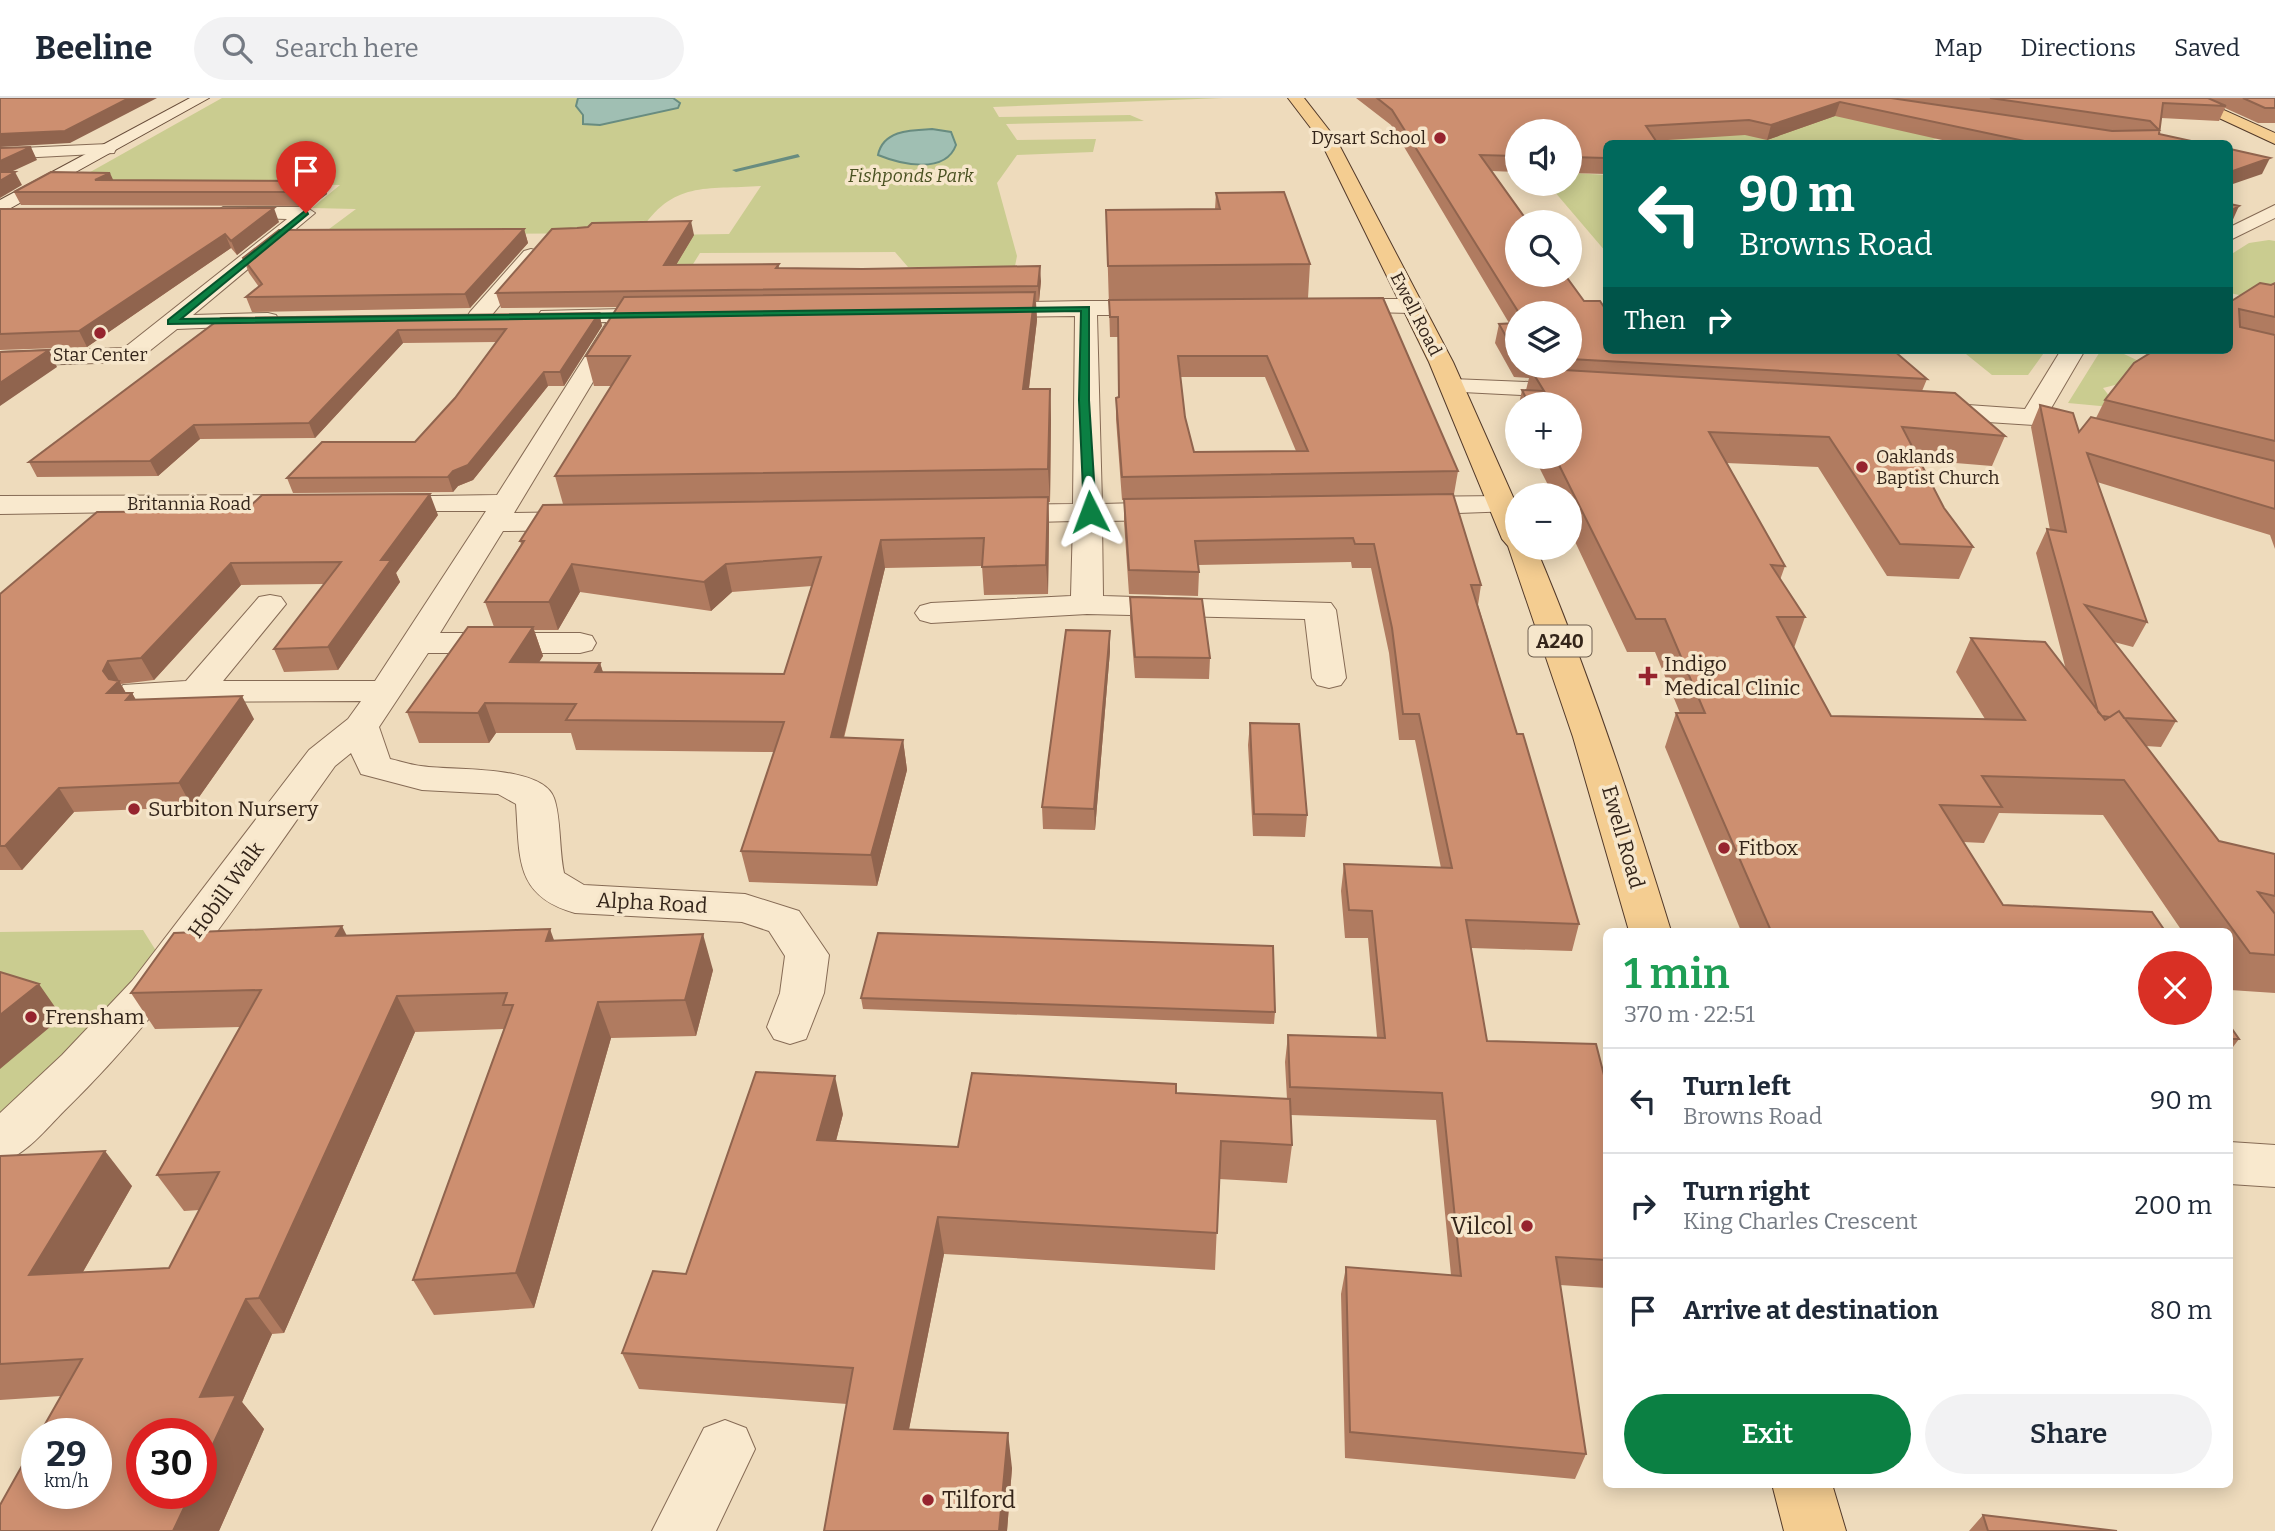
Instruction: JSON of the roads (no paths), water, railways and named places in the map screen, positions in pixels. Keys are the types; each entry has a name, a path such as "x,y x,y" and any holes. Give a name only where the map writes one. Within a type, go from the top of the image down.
{"main road":[{"name":"Ewell Road","path":"1296,98 1328,139 1452,386 1505,510"},
{"path":"2185,98 2275,139"},
{"name":"Ewell Road","path":"1526,560 1560,641 1593,736 1649,928"},
{"path":"1803,1488 1815,1531"}],"street":[{"path":"0,208 201,98"},
{"path":"0,154 108,149"},
{"path":"2237,230 2275,211"},
{"path":"0,359 130,355 306,213 208,213"},
{"path":"0,214 28,214"},
{"path":"2237,230 2275,231"},
{"path":"478,317 549,235"},
{"path":"1307,307 1411,306"},
{"path":"966,310 1181,308"},
{"path":"1086,309 1084,400 1090,512 1087,606"},
{"path":"531,316 691,314"},
{"path":"362,727 418,643 497,512 623,315"},
{"path":"450,317 504,317"},
{"path":"172,322 283,320"},
{"path":"1906,409 2046,419 2040,402 2070,354"},
{"path":"1452,386 1605,392"},
{"name":"Britannia Road","path":"0,505 346,503 611,520"},
{"path":"1377,507 1503,505"},
{"path":"967,514 1199,510"},
{"path":"195,693 270,604"},
{"path":"931,613 1087,606 1320,610 1329,678"},
{"path":"418,643 580,643"},
{"path":"135,692 386,691"},
{"name":"Alpha Road","path":"362,727 374,766 422,778 505,783 535,798 539,851 546,880 575,899 745,908 784,921 807,955 802,993 790,1027"},
{"name":"Hobill Walk","path":"0,1143 79,1068 148,993 322,758 362,727"},
{"path":"2233,1163 2275,1166"},
{"path":"683,1531 725,1449"}],"waterway":[{"path":"736,170 798,156"}],"place":[{"name":"Dysart School","path":"1440,138"},
{"name":"Star Center","path":"100,333"},
{"name":"Oaklands Baptist Church","path":"1862,467"},
{"name":"Indigo Medical Clinic","path":"1648,676"},
{"name":"Surbiton Nursery","path":"134,809"},
{"name":"Fitbox","path":"1724,848"},
{"name":"Frensham","path":"31,1017"},
{"name":"Vilcol","path":"1527,1226"},
{"name":"Tilford","path":"928,1500"}],"park label":[{"name":"Fishponds Park","path":"911,176"}]}
